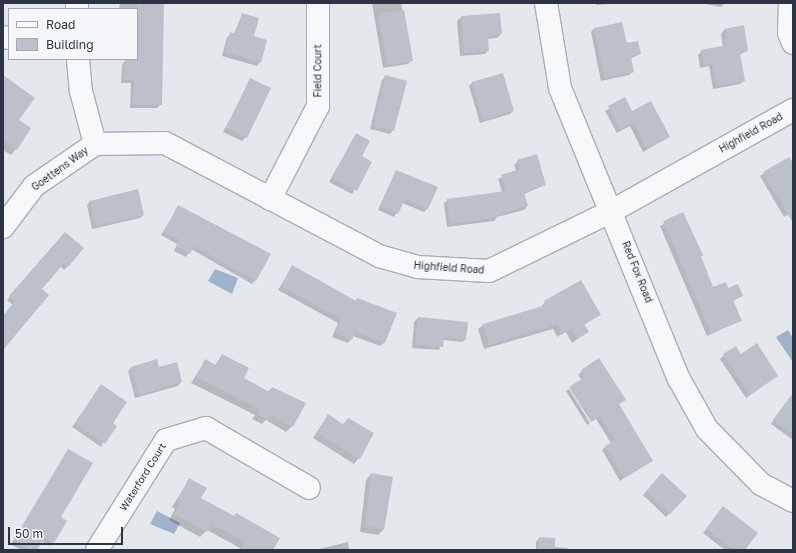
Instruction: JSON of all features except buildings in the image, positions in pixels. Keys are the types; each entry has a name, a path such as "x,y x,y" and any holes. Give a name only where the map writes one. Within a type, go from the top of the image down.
{"street":[{"name":"Field Court","path":"270,199 318,106 318,3"},
{"name":"Red Fox Road","path":"546,3 560,88 612,211 679,379 707,429 761,484 793,502"},
{"path":"790,3 789,34 793,44"},
{"name":"Goettens Way","path":"3,227 34,186 95,144 81,90 78,60"},
{"name":"Highfield Road","path":"95,144 165,143 379,256 418,267 488,271 612,211 793,110"},
{"name":"Waterford Court","path":"97,550 166,440 206,428 309,488"}],"water":[{"path":"215,269 238,278 232,294 208,281"},
{"path":"788,330 793,338 792,361 776,337"},
{"path":"157,511 180,523 174,534 150,524"}]}
